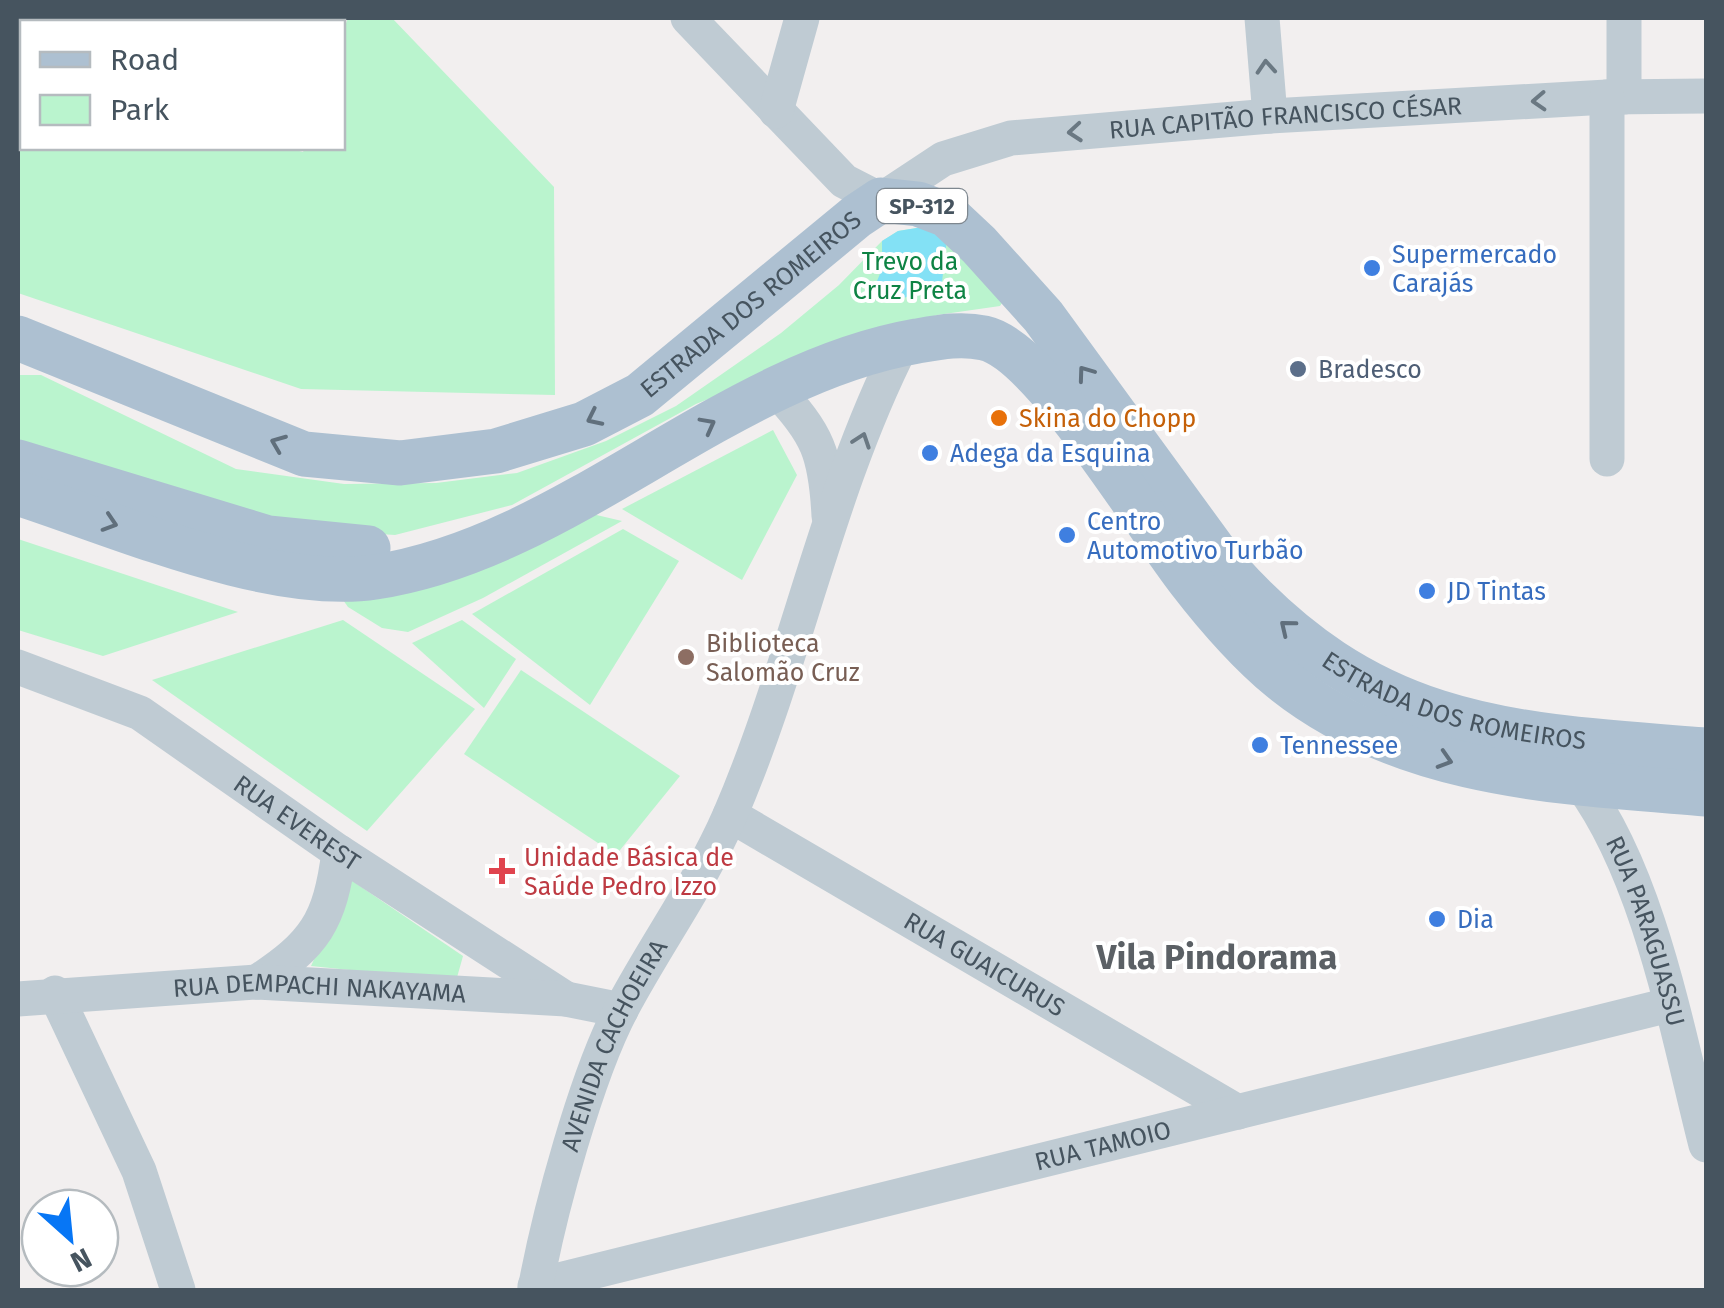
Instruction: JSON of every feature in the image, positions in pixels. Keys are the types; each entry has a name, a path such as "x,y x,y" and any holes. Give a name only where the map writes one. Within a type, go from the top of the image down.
{"main road":[{"name":"ESTRADA DOS ROMEIROS","path":"19,340 304,454 400,462 496,451 584,424 640,395 826,238 881,200 918,204 947,216 1043,316 1230,571 1264,609 1331,662 1432,712 1526,736 1706,750"},
{"name":"ESTRADA DOS ROMEIROS","path":"18,493 268,571 333,579 374,578 428,564 590,492 775,389 902,344 958,334 987,338 1010,348 1046,385 1226,626 1282,680 1323,707 1395,744 1476,770 1581,784 1706,794"},
{"path":"18,462 268,538 328,548 482,542"}],"street":[{"path":"688,18 844,181 881,200"},
{"path":"776,112 802,18"},
{"path":"1262,18 1270,116"},
{"path":"1607,460 1616,97 1624,18"},
{"name":"RUA CAPITÃO FRANCISCO CÉSAR","path":"881,200 943,159 1011,138 1270,116 1616,97 1706,96"},
{"name":"AVENIDA CACHOEIRA","path":"535,1289 590,1090 621,1010 688,902 730,815 793,650 878,394 902,344"},
{"name":"AVENIDA CACHOEIRA","path":"775,389 817,439 827,469 830,532"},
{"name":"RUA EVEREST","path":"18,667 140,713 339,852 566,1000"},
{"path":"18,687 55,680"},
{"name":"RUA PARAGUASSU","path":"1581,784 1610,824 1670,1006 1706,1145"},
{"name":"RUA GUAICURUS","path":"730,815 1238,1112"},
{"path":"257,982 298,955 319,929 333,898 339,852"},
{"name":"RUA DEMPACHI NAKAYAMA","path":"18,999 55,993 257,982 566,1000 621,1010"},
{"path":"55,993 140,1171 178,1290"},
{"name":"RUA TAMOIO","path":"535,1289 1670,1006"}],"green space":[{"path":"348,18 392,18 554,187 555,395 301,389 18,293 18,70 20,150 345,150"},
{"name":"Trevo da Cruz Preta","path":"929,226 1010,291 1000,306 937,315 795,364 696,404 512,505 395,535 286,528 18,440 18,375 41,375 236,469 344,484 436,483 517,473 606,441 676,406 781,333 839,285 882,241 898,231"},
{"path":"773,430 797,475 742,580 622,509"},
{"path":"588,513 622,521 483,598 408,632 382,628 348,607 334,587"},
{"path":"623,529 679,561 590,705 472,614"},
{"path":"18,539 238,612 103,656 18,630"},
{"path":"343,620 475,709 367,831 152,680"},
{"path":"462,620 516,659 484,708 412,643"},
{"path":"521,670 680,776 616,855 464,754"},
{"path":"351,880 463,956 456,981 311,966"}],"water":[{"path":"929,226 947,238 942,282 892,303 878,301 872,293 882,269 882,241 898,231"}],"place":[{"name":"Supermercado Carajás","path":"1372,268"},
{"name":"Bradesco","path":"1298,369"},
{"name":"Skina do Chopp","path":"999,418"},
{"name":"Adega da Esquina","path":"930,453"},
{"name":"Centro Automotivo Turbão","path":"1067,535"},
{"name":"JD Tintas","path":"1427,591"},
{"name":"Biblioteca Salomão Cruz","path":"686,657"},
{"name":"Tennessee","path":"1260,745"},
{"name":"Unidade Básica de Saúde Pedro Izzo","path":"502,871"},
{"name":"Dia","path":"1437,919"}],"district":[{"name":"Vila Pindorama","path":"1217,957"}]}
